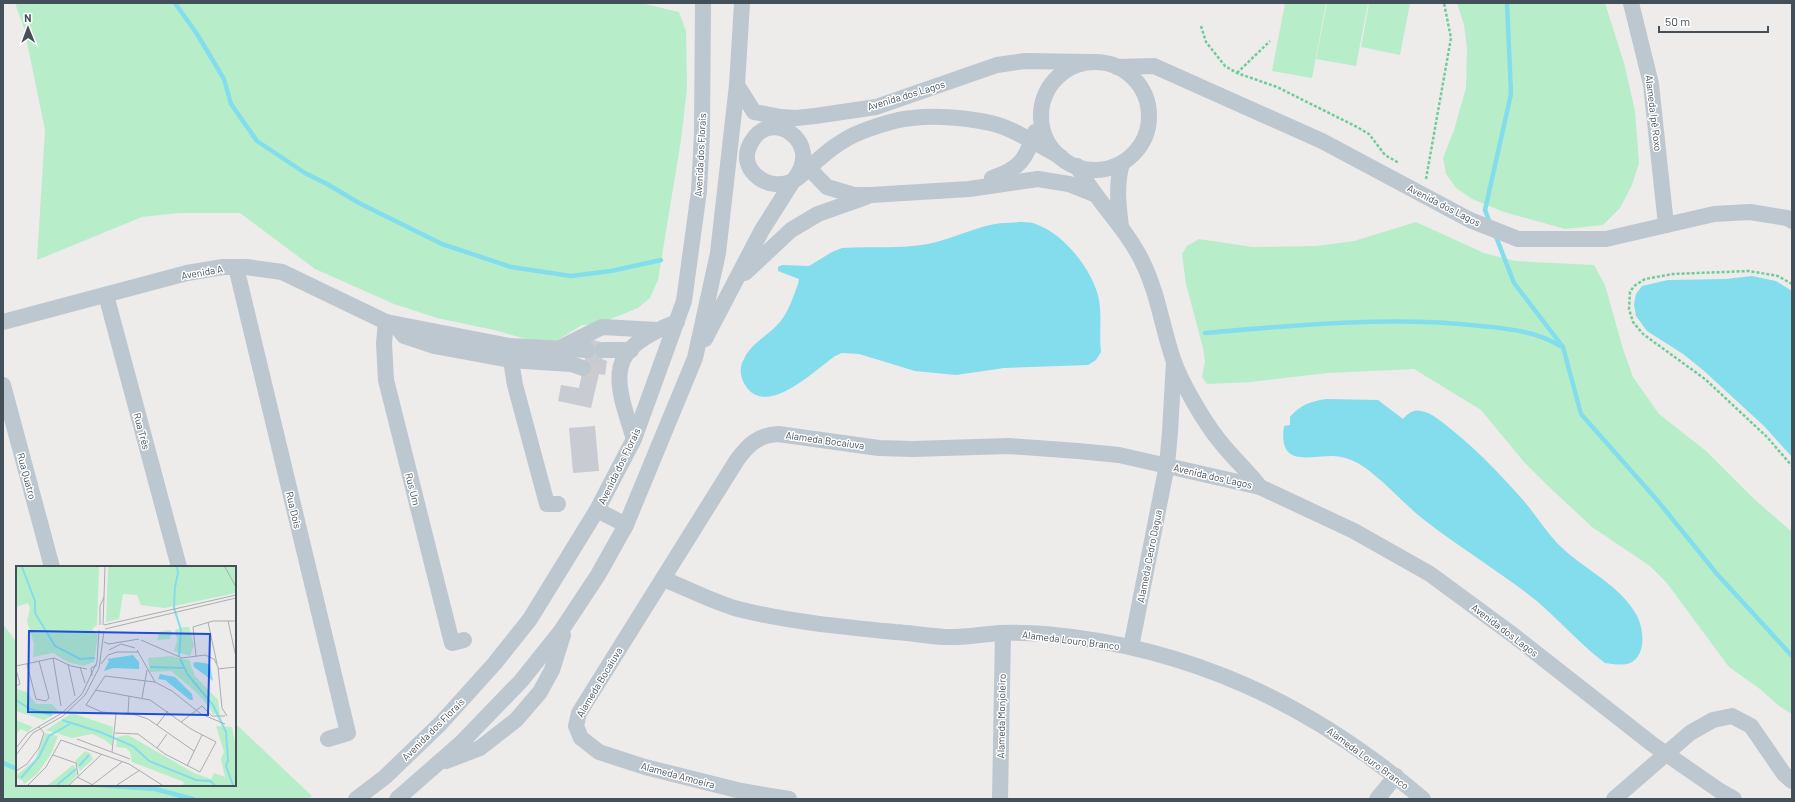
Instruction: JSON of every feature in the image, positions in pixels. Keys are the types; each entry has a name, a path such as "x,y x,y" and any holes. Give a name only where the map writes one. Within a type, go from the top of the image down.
{"street":[{"name":"Avenida dos Florais","path":"356,799 385,777 441,723 495,663 530,619 597,510 634,439 684,301 699,191 702,133 702,3"},
{"path":"695,358 718,253 737,84 742,3"},
{"name":"Alameda Ipê Roxo","path":"1631,3 1652,84 1666,225"},
{"name":"Avenida dos Lagos","path":"754,112 796,118 876,106 997,65 1025,61 1089,62 1117,66 1154,66 1322,141 1470,220 1518,239 1606,238 1714,214 1750,212 1787,218 1792,221"},
{"name":"Avenida dos Lagos","path":"1089,62 1071,68 1055,80 1045,96 1041,115 1042,124 1048,142 1061,157 1077,166 1095,170 1113,167 1122,163 1136,151 1146,136 1148,127 1149,108 1145,95 1132,76 1117,66"},
{"path":"737,84 754,112 775,128 783,129 795,136 803,148 806,165 821,182 827,186 846,193 871,195 969,189 1038,179 1069,184 1094,194"},
{"path":"876,106 878,127"},
{"path":"969,189 1013,170 1024,159 1032,142 1041,115"},
{"path":"794,180 778,184 764,182 758,178 750,168 747,154 752,141 762,131 775,128 796,118"},
{"path":"397,799 461,743 521,681 566,622 598,575 626,524 695,358 762,230 794,180 806,165 833,146 850,137 878,127 911,118 969,120 992,124 1012,131 1061,157"},
{"name":"Avenida dos Lagos","path":"1121,226 1118,198 1118,175 1122,163"},
{"name":"Avenida dos Lagos","path":"1077,166 1094,194 1121,226 1142,260 1157,296 1174,360 1192,397 1217,438 1260,487"},
{"path":"818,214 825,204 825,196 821,182"},
{"path":"718,313 749,268 791,230 818,214 871,195"},
{"name":"Avenida A","path":"3,322 193,272 223,267 261,268 282,272 397,323 404,336 422,343 510,353"},
{"name":"Rua Dois","path":"236,267 348,733 328,739"},
{"name":"Rua Três","path":"106,295 179,566"},
{"path":"634,439 612,377 621,362 631,350 657,330 677,322"},
{"path":"397,323 510,353 575,356 602,327 657,330"},
{"name":"Rus Um","path":"397,323 384,343 386,380 452,643 464,640"},
{"path":"603,350 631,350"},
{"path":"510,353 515,385 547,504 558,504"},
{"name":"Alameda Cedro Dagua","path":"1131,647 1167,465 1174,360"},
{"name":"Rua Quatro","path":"3,384 52,566"},
{"name":"Alameda Bocaiuva","path":"578,731 576,722 579,713 737,460 753,441 764,436 778,434 799,436 879,448 913,449 1009,446 1078,450 1119,455 1167,465"},
{"name":"Avenida dos Lagos","path":"1167,465 1260,487 1354,531 1430,574 1513,635 1667,754 1734,799"},
{"path":"597,510 626,524"},
{"name":"Alameda Louro Branco","path":"663,579 737,608 784,618 847,627 946,637 1003,633 1044,634 1131,647 1212,670 1296,709 1346,739 1396,776 1423,799"},
{"path":"437,764 480,748 516,720 540,692 552,670 566,622"},
{"name":"Alameda Monjoleiro","path":"1000,799 1003,633"},
{"path":"1614,799 1690,733 1713,720 1732,716 1751,726 1784,774 1792,781"},
{"name":"Alameda Amoeira","path":"578,731 581,738 600,752 645,767 741,791 788,799"},
{"path":"1377,799 1396,776"}],"path":[{"path":"1426,179 1451,38 1444,3"},
{"path":"1201,26 1206,42 1225,66 1237,73 1277,87 1357,127 1369,134 1385,155 1405,167"},
{"path":"1237,73 1270,41"},
{"path":"1419,175 1432,182"},
{"path":"1792,284 1778,276 1749,271 1673,274 1645,279 1634,286 1630,292 1629,309 1633,322 1643,334 1705,379 1767,437 1792,466"}],"green space":[{"path":"15,3 641,3 679,12 686,31 687,88 681,140 658,280 650,298 638,308 598,324 582,325 556,341 540,343 494,330 437,318 394,304 315,269 240,213 179,213 142,217 37,260 45,130 24,28"},
{"path":"1285,3 1326,3 1312,78 1272,71"},
{"path":"1327,3 1368,3 1356,66 1316,59"},
{"path":"1369,3 1410,3 1400,55 1361,47"},
{"path":"1457,3 1605,3 1624,63 1635,111 1639,163 1632,185 1620,208 1603,225 1565,229 1504,212 1472,199 1456,188 1446,174 1443,158 1454,130 1466,88 1467,48 1464,25"},
{"path":"1416,222 1484,253 1515,261 1594,265 1605,285 1623,349 1633,377 1659,414 1706,451 1753,498 1792,532 1792,714 1779,706 1760,689 1729,667 1666,582 1650,566 1592,527 1524,462 1481,410 1414,369 1328,373 1251,382 1207,384 1202,377 1205,361 1203,348 1186,284 1182,254 1187,246 1199,239 1252,247 1316,246 1354,241"},
{"path":"3,624 16,642 16,786 236,786 237,725 312,796 308,799 3,799"}],"water":[{"path":"1002,223 1034,223 1048,230 1068,246 1085,267 1096,289 1100,306 1101,352 1096,360 1088,365 1004,368 956,375 915,371 859,354 842,353 835,356 803,380 777,394 765,397 754,394 745,385 742,379 741,365 747,353 776,327 783,318 798,284 799,279 778,271 778,267 782,265 809,266 832,252 842,248 917,246 928,244 983,227"},
{"path":"1752,276 1776,281 1792,291 1792,457 1764,426 1703,370 1683,354 1647,331 1636,316 1634,304 1636,294 1642,286 1668,280 1726,279"},
{"path":"1327,399 1378,400 1403,419 1409,413 1414,411 1425,412 1438,419 1462,438 1515,491 1557,543 1619,593 1628,603 1639,620 1642,634 1641,648 1635,659 1630,663 1624,664 1605,663 1538,602 1511,581 1427,522 1366,468 1358,463 1350,459 1332,456 1301,457 1293,455 1287,450 1283,441 1284,426 1290,425 1290,417 1306,404"}],"building":[{"path":"589,339 605,343 602,359 607,361 605,375 599,374 591,408 558,401 561,385 579,388"},
{"path":"595,426 599,471 573,473 569,428"}],"waterway":[{"path":"175,3 197,34 224,79 231,104 257,141 305,173 359,203 442,244 511,267 571,276 611,271 661,260"},
{"path":"1490,223 1485,210 1511,94 1507,3"},
{"path":"1495,234 1514,283 1563,347 1581,414 1657,500 1717,574 1792,656"},
{"path":"1205,333 1343,323 1446,323 1481,326 1532,334 1560,346"},
{"path":"3,763 16,769"},
{"path":"112,786 155,789 193,799"}],"tunnel":[{"path":"583,368 605,375"}]}
